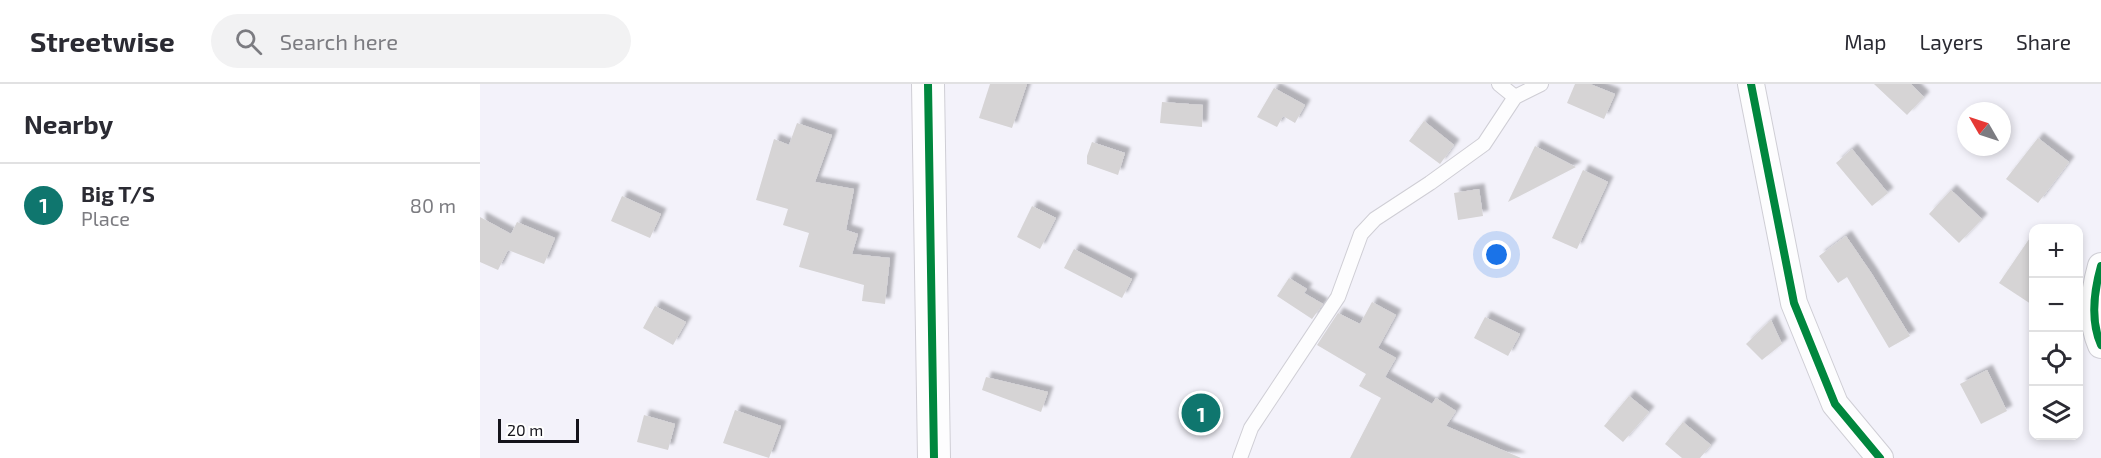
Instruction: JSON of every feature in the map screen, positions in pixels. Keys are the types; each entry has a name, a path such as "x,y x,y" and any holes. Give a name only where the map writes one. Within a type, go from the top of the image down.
{"street":[{"path":"928,84 934,458"},
{"path":"1751,84 1794,303 1835,404 1880,458"},
{"path":"2101,266 2094,311 2097,336 2101,345"}],"lane":[{"path":"1499,84 1515,97"},
{"path":"1240,458 1251,428 1338,297 1361,234 1376,219 1484,144 1515,97 1541,84"}],"building":[{"path":"990,84 1027,84 1012,128 979,118"},
{"path":"1575,84 1590,84 1615,94 1604,119 1567,103"},
{"path":"1874,84 1911,84 1924,97 1907,115"},
{"path":"1274,88 1305,105 1295,123 1283,116 1277,127 1257,117"},
{"path":"1162,102 1203,105 1202,127 1160,123"},
{"path":"1424,121 1454,145 1440,164 1409,141"},
{"path":"797,123 832,135 815,182 854,189 846,230 858,234 852,254 890,258 885,304 862,301 864,285 799,267 809,233 783,225 788,209 756,200 774,139 789,145"},
{"path":"2038,138 2069,162 2038,203 2006,179"},
{"path":"1092,142 1125,153 1118,175 1087,164"},
{"path":"1535,146 1576,167 1508,202"},
{"path":"1852,149 1888,193 1872,206 1836,163"},
{"path":"1583,170 1608,182 1577,249 1552,238"},
{"path":"1479,189 1483,216 1458,220 1454,193"},
{"path":"1951,190 1982,219 1959,243 1929,214"},
{"path":"622,196 661,214 650,238 611,221"},
{"path":"1032,206 1056,218 1040,249 1017,237"},
{"path":"480,217 511,234 517,222 555,238 544,264 508,250 498,270 480,262"},
{"path":"1846,236 1910,336 1889,348 1847,277 1838,283 1819,256"},
{"path":"2029,239 2029,303 1999,283"},
{"path":"1074,249 1132,279 1122,298 1064,268"},
{"path":"1289,278 1307,289 1304,293 1323,304 1312,319 1277,296"},
{"path":"1372,302 1396,315 1378,348 1396,358 1385,377 1432,404 1436,398 1456,411 1446,426 1521,458 1350,458 1381,398 1359,386 1366,374 1317,345 1338,313 1360,324"},
{"path":"655,306 686,322 673,345 643,328"},
{"path":"1485,317 1520,334 1508,356 1474,338"},
{"path":"1771,320 1782,344 1762,360 1746,344"},
{"path":"1987,370 2007,411 1981,424 1960,384"},
{"path":"986,377 1048,392 1041,412 982,390"},
{"path":"1629,396 1649,412 1623,442 1604,426"},
{"path":"735,410 781,426 769,458 723,443"},
{"path":"644,415 675,424 668,450 637,442"},
{"path":"1683,422 1711,445 1700,458 1682,458 1665,444"}],"cycle path":[{"path":"928,84 934,458"},
{"path":"1751,84 1794,303 1835,404 1880,458"},
{"path":"2101,266 2094,306 2095,326 2101,345"}],"place":[{"name":"Big T/S","path":"1201,413"}]}
